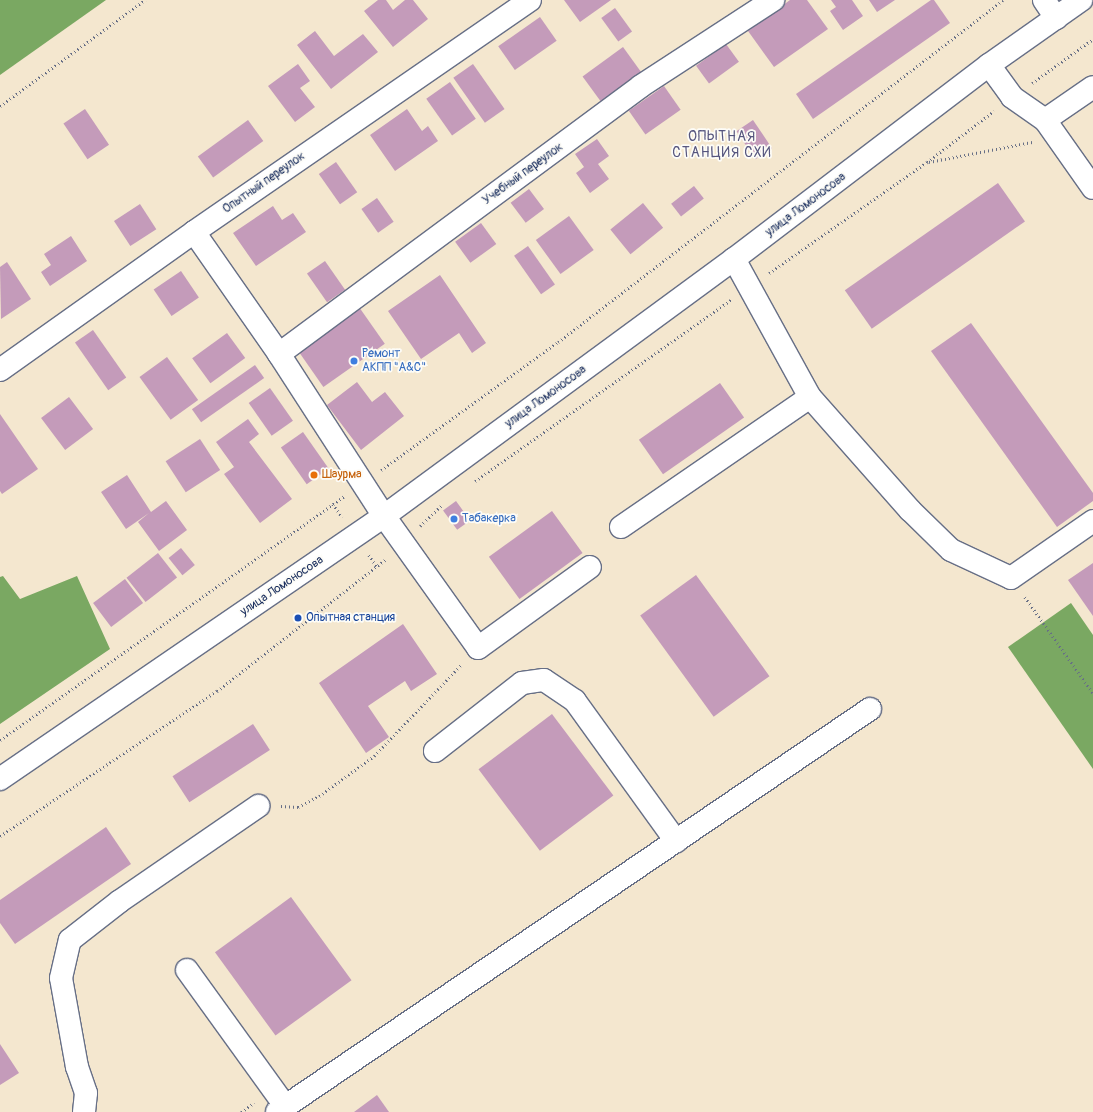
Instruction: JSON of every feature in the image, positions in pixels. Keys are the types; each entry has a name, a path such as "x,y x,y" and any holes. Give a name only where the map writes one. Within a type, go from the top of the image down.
{"street":[{"name":"Опытный переулок","path":"0,370 194,232 530,0"},
{"name":"Учебный переулок","path":"278,354 642,86 773,0"},
{"name":"улица Ломоносова","path":"0,779 384,516 734,259 989,66 1050,9 1081,0"},
{"path":"989,66 1012,97 1045,120 1093,188"},
{"path":"1045,120 1093,88"},
{"path":"194,232 278,354 384,516 478,648 590,568"},
{"path":"734,259 810,397 910,510 951,550 1011,578 1093,521"},
{"path":"621,527 810,397"},
{"path":"435,751 522,683 544,680 575,701 676,842"},
{"path":"188,970 281,1109 870,709"},
{"path":"84,1112 86,1093 75,1060 61,978 70,940 120,901 258,806"}],"path":[{"path":"0,106 145,0"},
{"path":"0,740 363,483 558,342 1003,0"},
{"path":"470,484 927,162 1012,97 1093,39"},
{"path":"927,162 1058,138"},
{"path":"0,836 217,690 377,567 444,503"},
{"path":"1011,578 1093,693"},
{"path":"258,806 298,807 319,796 374,756 478,648"}],"green space":[{"path":"0,0 106,0 0,75"},
{"path":"3,576 20,599 77,576 110,649 0,724 0,577"},
{"path":"1071,603 1093,635 1093,769 1008,647"}],"building":[{"path":"378,0 386,0 393,10 405,0 413,0 428,19 393,47 364,11"},
{"path":"564,0 611,0 580,22"},
{"path":"790,0 807,0 828,29 774,67 748,31"},
{"path":"831,0 852,0 863,16 843,30 830,11 836,7"},
{"path":"869,0 895,0 877,12"},
{"path":"931,0 934,0 950,23 813,119 796,94"},
{"path":"615,8 632,31 618,41 601,18"},
{"path":"540,17 557,41 515,70 498,46"},
{"path":"315,31 334,56 363,34 378,52 331,89 297,45"},
{"path":"726,44 739,62 709,84 696,66"},
{"path":"623,47 642,73 601,102 583,76"},
{"path":"298,64 310,81 300,88 315,107 295,122 268,86"},
{"path":"473,64 505,109 485,123 453,78"},
{"path":"450,82 476,119 452,135 426,99"},
{"path":"664,86 681,110 645,134 629,111"},
{"path":"85,109 109,145 87,159 63,124"},
{"path":"407,109 422,131 428,126 438,141 395,171 370,135"},
{"path":"248,120 263,141 213,177 198,156"},
{"path":"753,120 772,148 755,159 736,131"},
{"path":"597,139 609,156 598,164 609,179 590,193 576,173 584,167 575,154"},
{"path":"336,162 357,192 340,204 319,174"},
{"path":"998,183 1025,222 872,329 845,290"},
{"path":"694,186 704,199 681,216 671,204"},
{"path":"529,189 544,209 526,223 511,203"},
{"path":"377,198 394,222 378,233 361,209"},
{"path":"643,203 663,228 630,254 610,229"},
{"path":"140,204 156,229 130,246 114,221"},
{"path":"273,206 282,220 293,213 306,232 256,266 233,233"},
{"path":"569,216 594,250 561,274 536,240"},
{"path":"481,223 496,244 470,263 455,242"},
{"path":"71,236 87,261 50,286 41,272 51,265 44,254"},
{"path":"528,246 555,285 541,294 514,256"},
{"path":"325,261 345,290 327,302 307,274"},
{"path":"7,262 31,299 1,319 0,267"},
{"path":"181,271 199,298 172,316 154,289"},
{"path":"440,275 486,343 472,353 459,333 421,359 388,311"},
{"path":"359,307 385,344 323,387 298,350"},
{"path":"971,323 1093,493 1093,501 1057,527 931,351"},
{"path":"93,330 126,378 108,390 75,343"},
{"path":"227,333 245,358 210,383 192,358"},
{"path":"167,357 198,400 171,420 139,377"},
{"path":"255,365 264,378 201,422 192,409"},
{"path":"357,382 372,402 385,392 404,416 361,450 327,405"},
{"path":"720,383 744,417 663,474 639,440"},
{"path":"270,388 293,421 272,436 249,403"},
{"path":"69,397 93,429 65,450 41,418"},
{"path":"0,414 38,469 2,494 0,491"},
{"path":"248,419 259,434 249,442 292,499 260,523 224,474 234,467 216,442"},
{"path":"303,432 329,469 307,484 281,447"},
{"path":"200,439 220,470 186,492 166,461"},
{"path":"127,475 151,512 166,501 187,530 159,551 138,522 149,513 126,529 101,492"},
{"path":"456,501 470,520 457,530 443,510"},
{"path":"552,511 583,553 519,599 489,557"},
{"path":"181,548 195,565 182,575 169,558"},
{"path":"158,553 177,577 146,602 126,578"},
{"path":"1093,563 1093,616 1068,580"},
{"path":"696,575 769,676 714,717 640,616"},
{"path":"125,579 143,603 111,627 93,603"},
{"path":"403,624 437,674 411,691 405,681 368,706 389,737 366,753 319,683"},
{"path":"552,714 613,795 540,851 479,769"},
{"path":"253,724 270,750 189,802 172,776"},
{"path":"106,827 131,864 15,944 0,923 0,900"},
{"path":"291,897 352,980 275,1036 215,952"},
{"path":"0,1044 19,1073 0,1085"},
{"path":"377,1095 389,1112 354,1112"}],"place":[{"name":"Ремонт АКПП \"A&C\"","path":"354,361"},
{"name":"Шаурма","path":"314,475"},
{"name":"Табакерка","path":"454,519"},
{"name":"Опытная станция","path":"298,618"}],"district":[{"name":"ОПЫТНАЯ СТАНЦИЯ СХИ","path":"722,146"}]}
